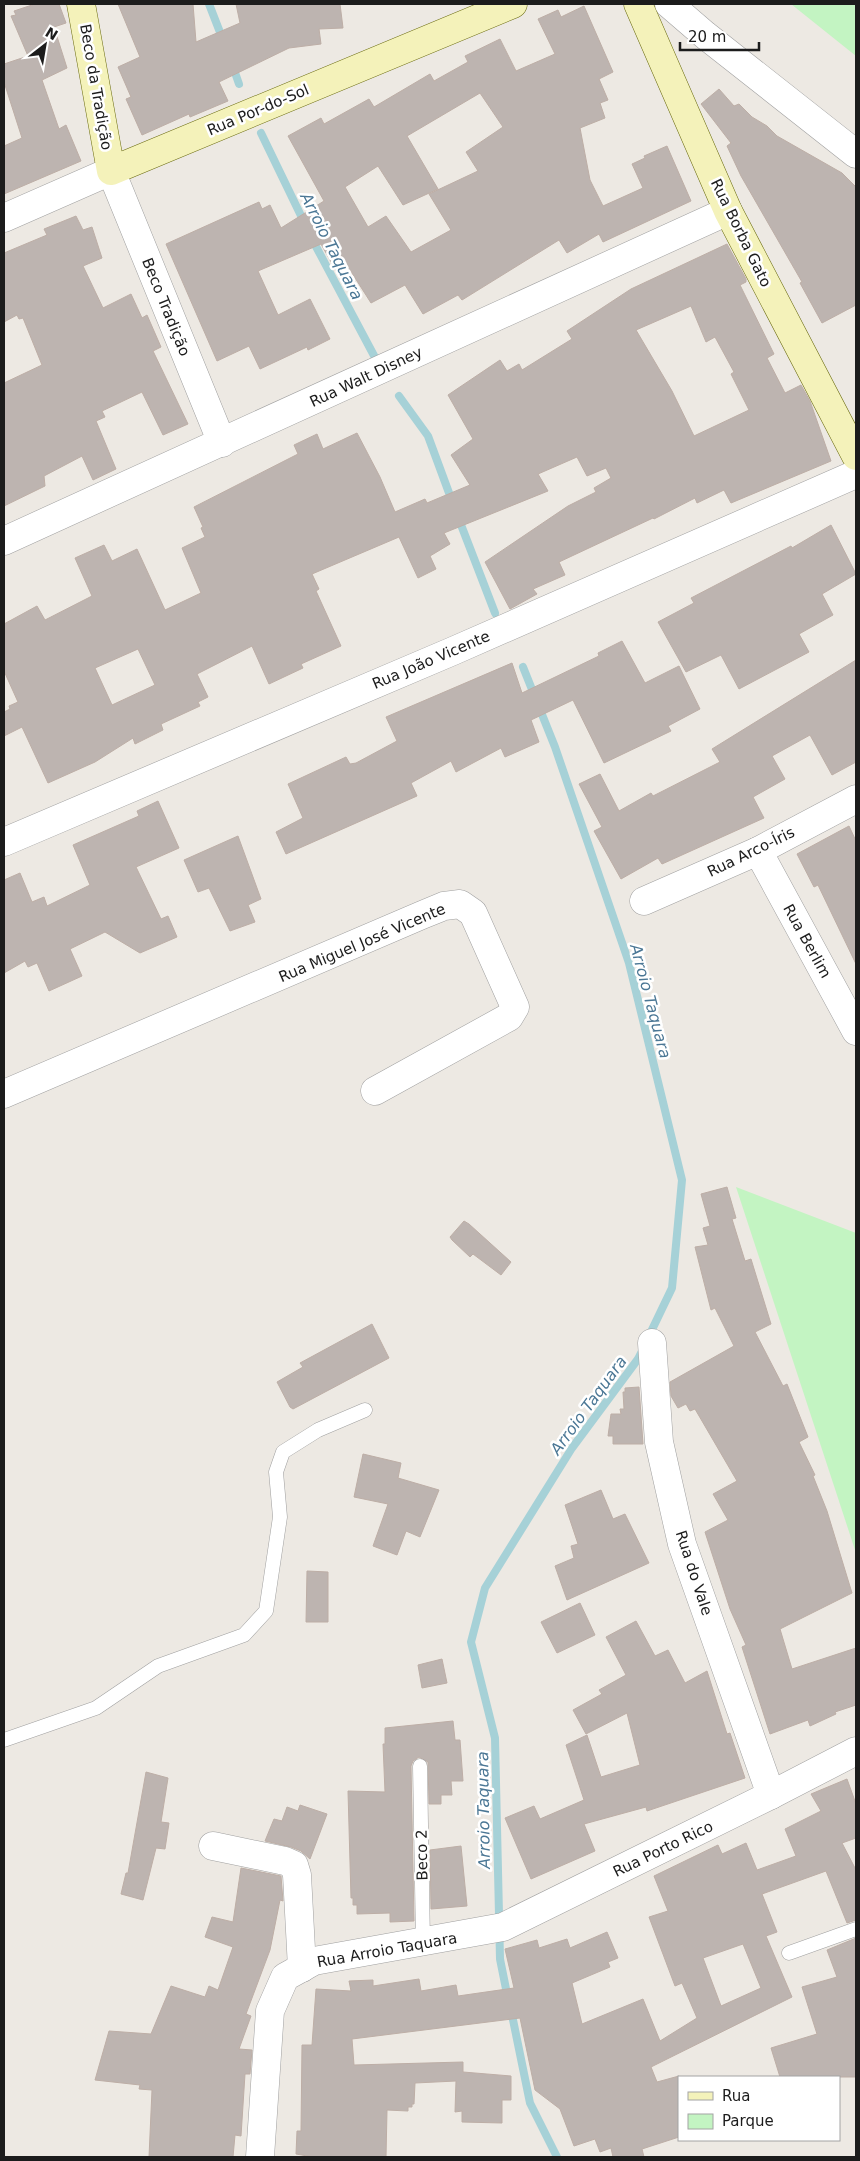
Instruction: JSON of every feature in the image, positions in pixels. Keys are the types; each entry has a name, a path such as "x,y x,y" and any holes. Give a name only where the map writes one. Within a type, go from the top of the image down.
{"street":[{"name":"Beco da Tradição","path":"82,4 111,171"},
{"name":"Rua Por-do-Sol","path":"4,218 111,171 513,4"},
{"name":"Rua Borba Gato","path":"638,4 728,211 856,456"},
{"path":"669,4 705,36 856,154"},
{"name":"Beco Tradição","path":"111,171 222,443"},
{"name":"Rua Walt Disney","path":"4,541 728,211"},
{"name":"Rua João Vicente","path":"4,842 444,654 856,474"},
{"name":"Rua Arco-Íris","path":"644,901 758,851 856,799"},
{"name":"Rua Berlim","path":"758,851 856,1031"},
{"name":"Rua Miguel José Vicente","path":"4,1094 284,976 422,915 444,906 460,904 473,914 515,1007 509,1017 375,1091"},
{"name":"Rua do Vale","path":"652,1343 659,1442 682,1544 771,1795"},
{"name":"Rua Porto Rico","path":"466,1936 503,1927 856,1751"},
{"path":"213,1846 285,1861 294,1866 297,1875 302,1968"},
{"name":"Rua Arroio Taquara","path":"260,2157 270,2011 285,1977 314,1961 466,1936"}],"lane":[{"path":"4,1740 96,1708 120,1694 158,1666 244,1635 266,1611 280,1517 276,1472 283,1452 318,1430 365,1410"},
{"name":"Beco 2","path":"420,1766 423,1943"},
{"path":"789,1953 856,1929"}],"green space":[{"path":"791,4 856,4 856,56"},
{"path":"736,1187 856,1233 856,1553"}],"building":[{"path":"35,4 59,4 66,23 54,27 67,68 42,80 59,129 66,125 81,161 4,194 4,146 22,138 4,82 4,64 28,56 11,16 16,15 14,11"},
{"path":"118,4 193,4 196,42 240,23 236,4 340,4 343,28 319,29 321,44 289,48 219,82 228,101 190,117 189,114 142,135 126,99 131,97 118,67 140,57"},
{"path":"584,6 613,72 599,79 608,100 600,103 605,118 580,128 590,180 603,206 643,188 632,164 645,158 644,156 667,146 691,201 603,242 599,234 567,253 559,240 462,300 458,295 423,314 405,285 371,303 350,270 339,276 321,244 258,271 278,315 310,299 330,339 308,350 307,347 260,369 249,346 217,361 166,244 259,202 262,209 270,205 281,228 324,201 288,136 321,118 324,124 369,99 374,107 430,74 434,81 468,62 465,56 500,39 516,71 555,54 538,19 558,10 561,17","holes":["480,93 503,127 466,152 478,171 429,194 451,230 411,252 386,216 368,227 345,187 378,166 403,205 438,189 407,136"]},
{"path":"719,89 734,106 739,104 752,117 767,126 777,136 842,173 856,187 856,305 822,323 800,283 802,282 741,176 727,146 731,143 701,104"},
{"path":"76,216 83,230 92,227 102,258 83,266 103,308 131,294 142,318 147,315 161,347 153,351 188,424 163,435 142,392 102,411 105,417 96,421 116,469 93,480 82,456 44,476 45,486 4,506 4,383 42,365 23,318 19,319 17,315 4,322 4,253 47,235 44,229"},
{"path":"727,244 746,279 746,282 740,285 774,354 767,358 785,393 801,385 810,401 831,461 731,503 724,490 697,503 695,498 654,519 559,562 565,575 533,589 537,594 510,609 485,562 568,506 596,492 594,488 611,478 606,468 587,476 577,457 538,474 548,491 444,533 450,544 430,556 436,569 418,578 399,537 312,574 319,589 316,591 341,646 301,664 303,668 269,684 252,646 197,674 208,697 198,702 200,706 161,724 163,730 135,744 133,738 95,762 48,783 22,727 4,736 4,712 10,709 9,706 18,702 4,671 4,624 37,606 45,620 92,596 75,558 104,545 112,561 137,549 165,610 201,593 182,548 205,537 201,528 203,527 194,507 298,454 294,445 317,434 323,449 357,433 380,477 395,512 425,499 427,503 470,485 451,455 473,439 448,395 500,360 507,371 519,364 522,370 572,339 567,331 631,289","holes":["691,306 706,342 715,337 734,372 731,374 749,410 694,436 672,391 636,330","138,649 155,685 112,705 95,668"]},
{"path":"831,525 856,574 822,594 833,615 799,634 809,652 739,689 721,655 686,672 658,622 694,603 691,598 791,546 792,548"},
{"path":"622,641 645,683 679,666 700,709 668,726 671,731 604,763 573,700 531,720 539,742 505,757 501,748 456,772 451,761 411,783 417,796 286,854 276,832 303,818 288,784 346,757 350,764 356,763 397,741 386,717 512,663 522,693 599,656 598,653"},
{"path":"856,660 856,762 832,775 810,735 772,756 785,779 753,797 764,818 662,864 658,858 621,879 594,831 602,827 579,784 600,774 619,811 651,793 653,796 720,762 712,749"},
{"path":"158,801 179,848 136,867 161,919 168,916 177,937 140,953 105,932 70,949 82,976 49,991 37,963 28,967 25,961 4,973 4,880 20,873 32,902 44,897 47,906 90,885 73,845 139,816 137,811"},
{"path":"849,826 856,841 856,964 818,885 814,887 797,854"},
{"path":"238,836 261,899 248,905 255,922 230,931 209,888 198,892 184,860"},
{"path":"727,1187 736,1218 732,1219 745,1261 751,1259 771,1324 755,1332 783,1386 787,1384 808,1437 799,1442 815,1475 813,1476 827,1511 852,1593 780,1629 792,1669 856,1648 856,1705 835,1712 836,1714 810,1726 808,1720 770,1734 742,1647 746,1645 730,1609 705,1532 728,1520 713,1494 737,1481 695,1409 690,1411 686,1404 678,1408 671,1396 670,1382 734,1346 715,1308 711,1310 695,1247 708,1245 703,1228 710,1226 701,1194"},
{"path":"464,1221 511,1262 501,1275 473,1254 470,1257 452,1240 450,1237"},
{"path":"372,1324 389,1358 293,1409 290,1407 277,1382 303,1367 300,1363"},
{"path":"639,1387 643,1444 613,1444 613,1436 608,1436 611,1414 621,1414 620,1409 624,1409 623,1392 625,1392 625,1388"},
{"path":"363,1454 401,1463 398,1478 439,1490 420,1537 406,1531 397,1555 373,1546 388,1504 354,1497"},
{"path":"601,1490 613,1519 625,1514 649,1563 567,1600 555,1566 574,1558 571,1546 578,1544 565,1505"},
{"path":"307,1571 328,1572 328,1622 306,1622"},
{"path":"580,1603 595,1635 557,1653 541,1622"},
{"path":"636,1621 655,1656 668,1650 685,1683 707,1671 727,1734 730,1733 745,1778 647,1811 646,1807 584,1824 595,1851 531,1879 505,1818 534,1806 540,1819 584,1800 566,1745 587,1735 601,1777 640,1765 627,1713 586,1734 573,1710 602,1694 599,1690 626,1675 606,1637"},
{"path":"442,1659 447,1683 422,1688 418,1665"},
{"path":"453,1721 455,1740 460,1740 463,1781 451,1781 452,1795 441,1795 441,1804 429,1804 428,1762 419,1757 413,1761 411,1766 414,1921 390,1922 390,1913 357,1914 357,1905 353,1905 353,1898 351,1898 348,1791 385,1792 383,1744 385,1744 385,1728"},
{"path":"146,1772 168,1778 161,1822 169,1823 165,1849 156,1848 143,1900 121,1894 126,1873 128,1873"},
{"path":"847,1779 856,1804 856,1838 842,1843 856,1870 856,1920 847,1923 826,1871 762,1894 777,1932 766,1936 792,1997 651,2067 657,2082 678,2076 678,2137 642,2149 644,2157 613,2157 611,2148 600,2152 595,2139 574,2146 560,2109 535,2090 520,2018 352,2039 354,2065 463,2062 463,2072 511,2076 511,2100 502,2100 502,2123 462,2122 462,2111 455,2112 456,2081 415,2083 414,2104 412,2104 412,2107 408,2107 408,2111 387,2110 386,2157 313,2157 296,2154 297,2131 301,2131 302,2045 312,2045 316,1989 351,1991 349,1981 373,1980 373,1986 419,1979 421,1991 456,1985 458,1996 514,1988 505,1949 537,1940 539,1948 567,1939 570,1948 607,1932 618,1958 608,1962 610,1967 572,1983 582,2024 643,1999 660,2041 697,2018 682,1983 675,1986 649,1917 668,1911 654,1876 718,1845 722,1854 746,1843 757,1870 796,1856 785,1829 821,1811 811,1794","holes":["743,1944 761,1988 721,2006 703,1958"]},
{"path":"300,1805 327,1814 310,1859 301,1851 291,1847 265,1841 274,1819 282,1821 287,1807 298,1811"},
{"path":"461,1846 467,1906 431,1909 430,1850"},
{"path":"241,1868 281,1876 283,1901 280,1900 270,1950 246,2014 251,2016 239,2049 252,2050 250,2074 245,2074 241,2136 235,2135 233,2157 149,2157 152,2090 139,2089 140,2085 95,2080 109,2031 151,2034 171,1986 205,1997 209,1986 218,1990 233,1947 205,1937 212,1917 233,1922"},
{"path":"856,1938 856,2077 780,2076 771,2048 817,2034 802,1987 837,1977 827,1950"}],"waterway":[{"name":"Arroio Taquara","path":"209,4 223,40"},
{"name":"Arroio Taquara","path":"232,64 239,84"},
{"name":"Arroio Taquara","path":"261,133 305,224"},
{"name":"Arroio Taquara","path":"312,239 379,365"},
{"name":"Arroio Taquara","path":"399,396 428,436 452,501"},
{"name":"Arroio Taquara","path":"458,517 495,613"},
{"name":"Arroio Taquara","path":"523,667 555,747 629,963 682,1180 672,1288 648,1338"},
{"name":"Arroio Taquara","path":"508,1999 500,1959 495,1738 471,1642 485,1588 572,1448 638,1359 643,1349"},
{"name":"Arroio Taquara","path":"511,2010 530,2103 557,2157"}]}
